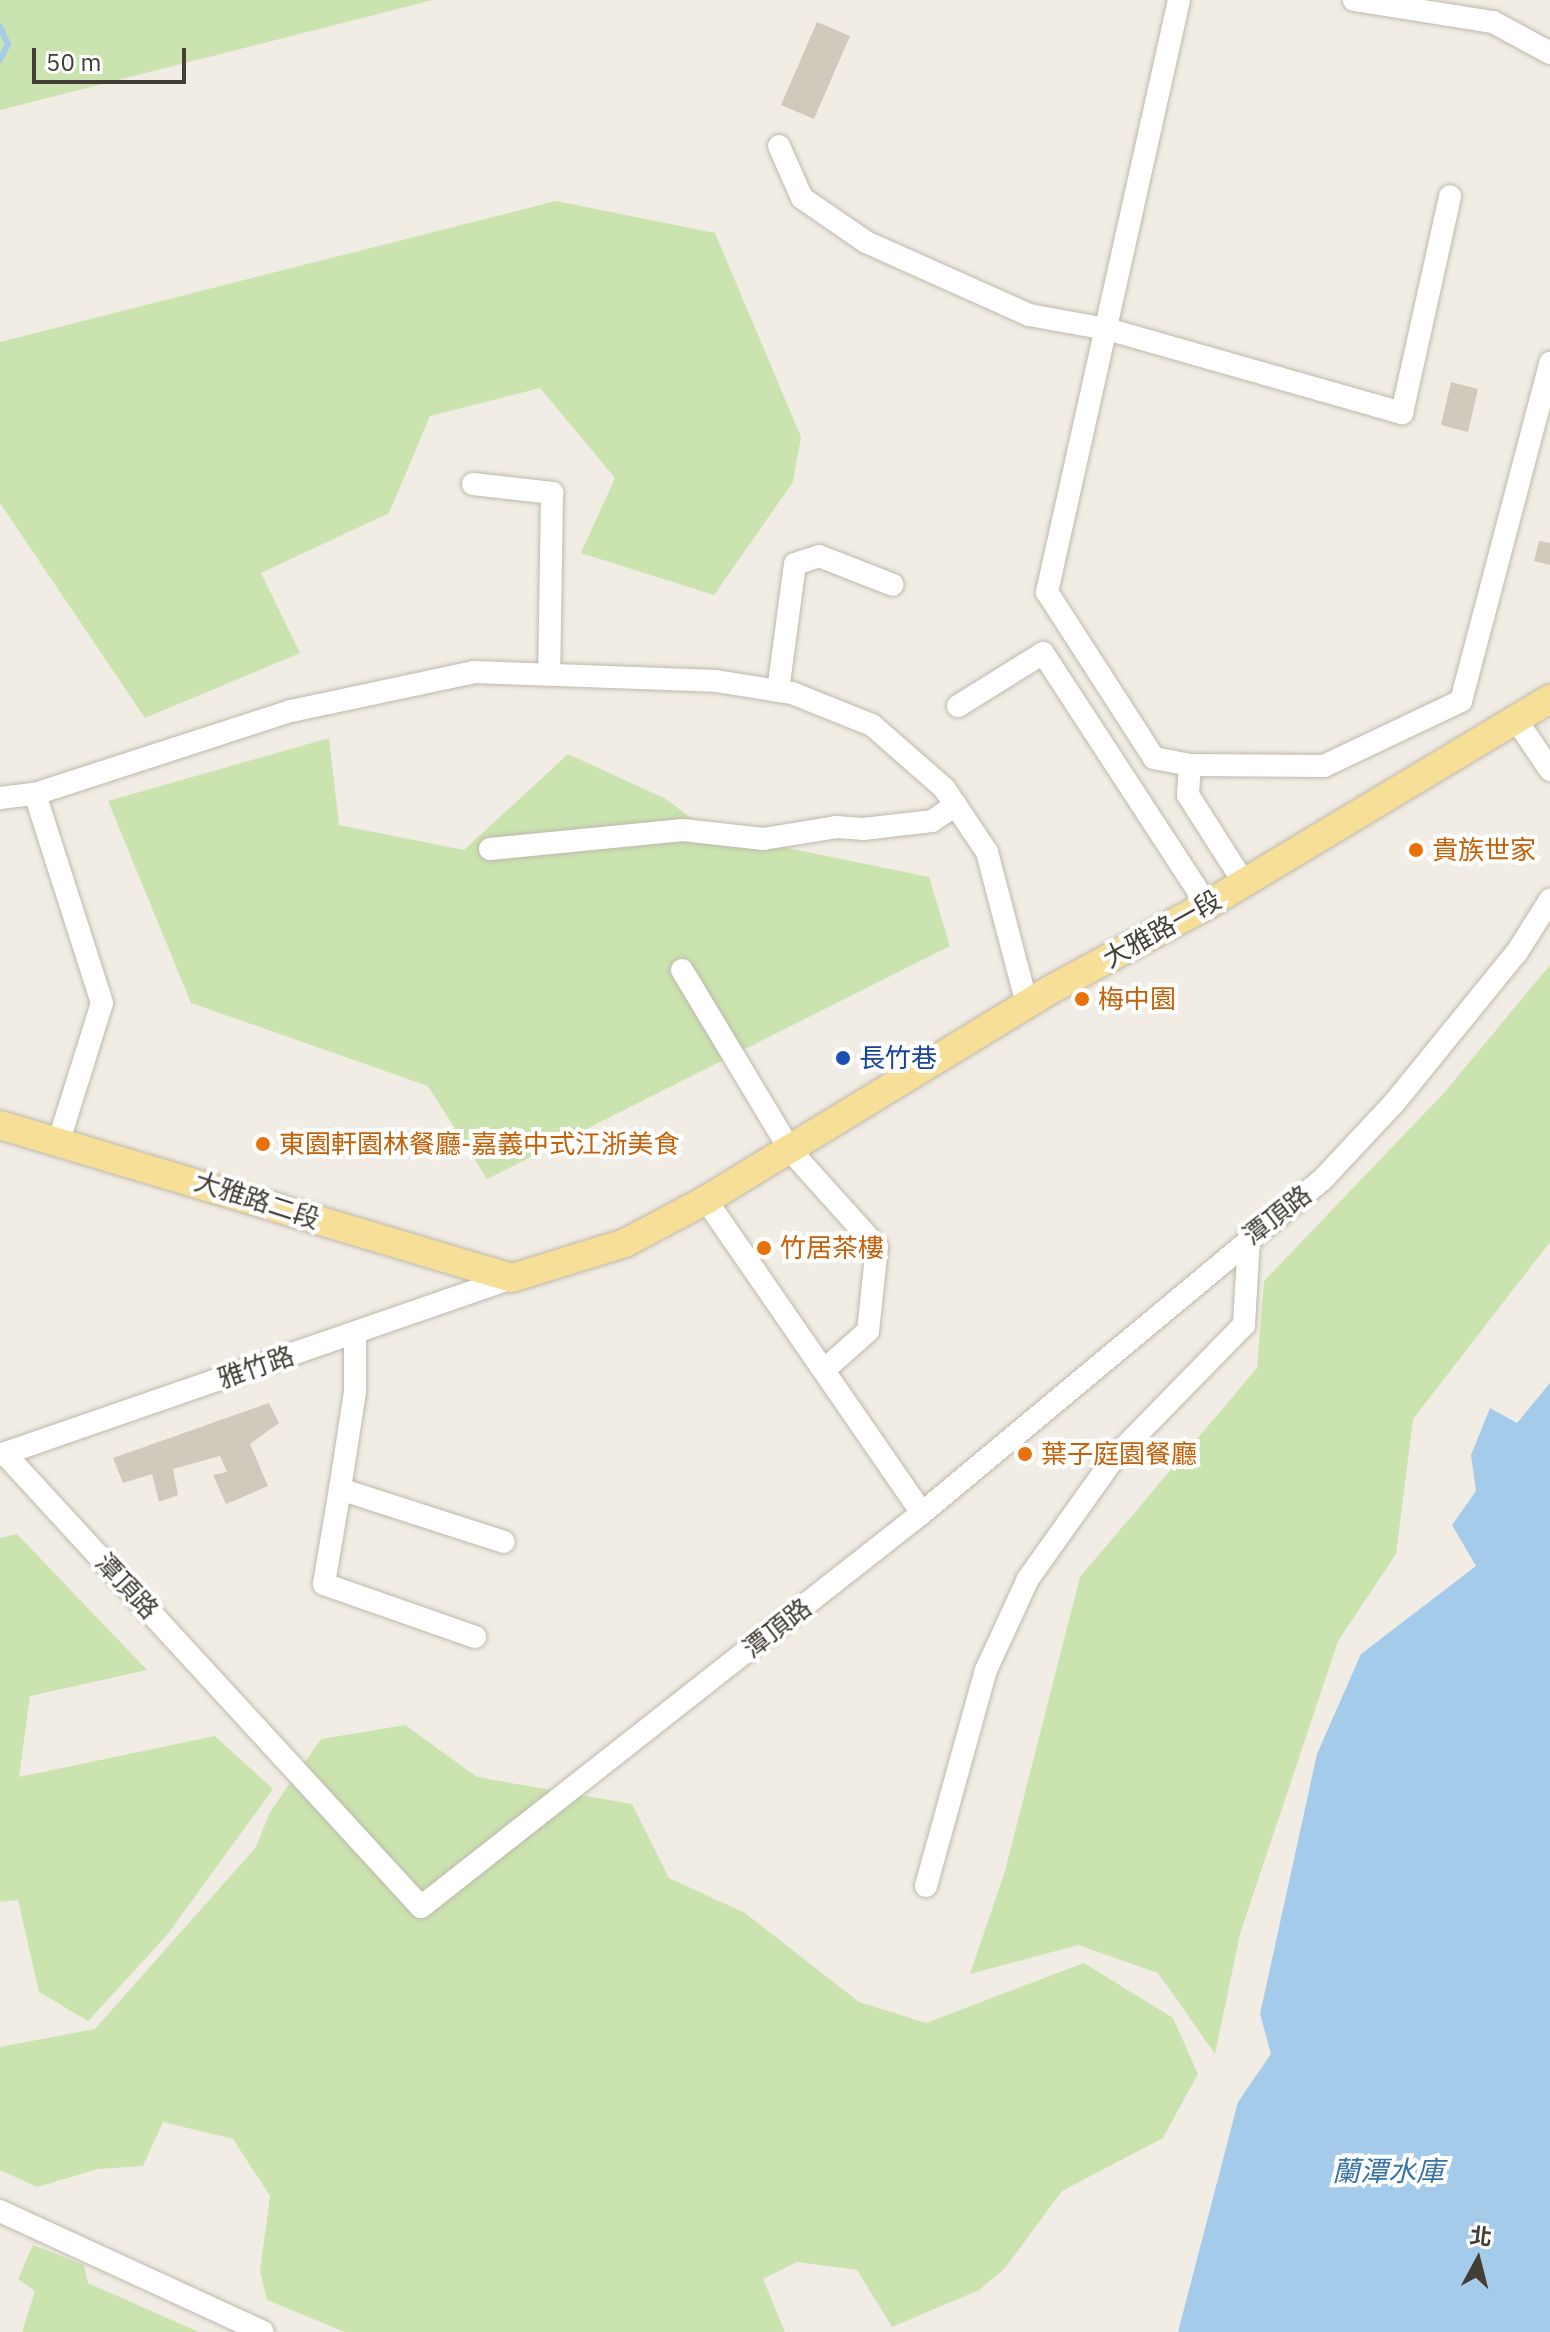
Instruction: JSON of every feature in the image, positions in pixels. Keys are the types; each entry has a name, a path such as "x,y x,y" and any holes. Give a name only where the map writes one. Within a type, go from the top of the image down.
{"main road":[{"name":"大雅路一段","path":"512,1278 625,1243 706,1200 1027,1005 1207,905 1550,699"},
{"name":"大雅路二段","path":"0,1125 59,1140 512,1278"}],"street":[{"path":"1179,0 1047,592 1154,758 1190,765 1324,766 1461,701 1550,363"},
{"path":"1354,0 1493,22 1550,53"},
{"path":"779,146 802,198 866,242 1029,315 1107,329 1402,413 1450,196"},
{"path":"473,484 552,493 549,674"},
{"path":"778,691 795,564 819,556 893,585"},
{"path":"958,706 1043,653 1207,905"},
{"path":"0,798 35,794 291,711 474,672 716,681 778,691 872,725 956,805 987,852 1027,1005"},
{"path":"1517,721 1550,770"},
{"path":"1190,765 1188,795 1244,883"},
{"path":"35,794 102,1003 59,1140"},
{"path":"490,849 683,830 763,839 836,827 932,821 956,805"},
{"name":"潭頂路","path":"3,1455 421,1907 922,1513 1249,1237 1323,1179 1395,1102 1517,952 1550,900"},
{"path":"682,970 790,1150 877,1247 868,1331 824,1370"},
{"path":"706,1200 922,1513"},
{"path":"926,1886 986,1670 1028,1579 1114,1458 1244,1325 1249,1237"},
{"name":"雅竹路","path":"3,1455 512,1278"},
{"path":"355,1333 355,1392 324,1584 475,1637"},
{"path":"340,1489 504,1542"},
{"path":"0,2211 263,2332"}],"green space":[{"path":"0,0 433,0 0,110"},
{"path":"556,201 715,233 801,437 793,482 714,595 581,553 615,478 540,388 430,416 389,513 261,573 300,653 145,718 0,503 0,342"},
{"path":"329,738 339,825 464,850 568,754 666,799 709,832 929,877 950,946 487,1179 428,1086 191,1003 108,801"},
{"path":"1550,965 1550,1242 1413,1419 1396,1554 1338,1641 1240,1934 1215,2054 1158,1973 1078,1945 970,1974 1005,1871 1080,1577 1257,1368 1264,1281 1443,1094"},
{"path":"17,1534 147,1670 30,1696 19,1777 215,1736 273,1789 167,1935 88,2021 39,1992 18,1900 0,1902 0,1538"},
{"path":"405,1725 477,1777 632,1804 669,1878 745,1913 859,2002 926,2023 1084,1963 1173,2018 1198,2074 1163,2138 1062,2191 1005,2268 979,2290 892,2327 857,2270 797,2262 763,2279 785,2332 345,2332 267,2300 260,2271 270,2196 233,2139 163,2122 143,2166 98,2169 37,2187 0,2170 0,2047 95,2029 256,1847 270,1812 321,1739"},
{"path":"33,2245 84,2265 88,2283 199,2332 22,2332 35,2291 18,2279"}],"water":[{"name":"蘭潭水庫","path":"1550,1383 1550,2332 1178,2332 1238,2102 1271,2054 1260,2014 1317,1754 1361,1654 1476,1566 1452,1525 1476,1491 1471,1455 1490,1408 1517,1423"}],"building":[{"path":"817,22 850,36 814,119 781,105"},
{"path":"1451,382 1478,389 1468,432 1441,425"},
{"path":"1539,541 1550,543 1550,565 1534,561"},
{"path":"269,1403 279,1423 250,1444 268,1486 226,1504 213,1475 227,1472 220,1456 173,1469 178,1495 159,1502 152,1474 123,1483 113,1458"}],"waterway":[{"path":"0,27 8,44 0,60"}],"place":[{"name":"貴族世家","path":"1416,850"},
{"name":"梅中園","path":"1082,999"},
{"name":"長竹巷","path":"843,1058"},
{"name":"東園軒園林餐廳-嘉義中式江浙美食","path":"263,1144"},
{"name":"竹居茶樓","path":"764,1248"},
{"name":"葉子庭園餐廳","path":"1025,1454"}]}
